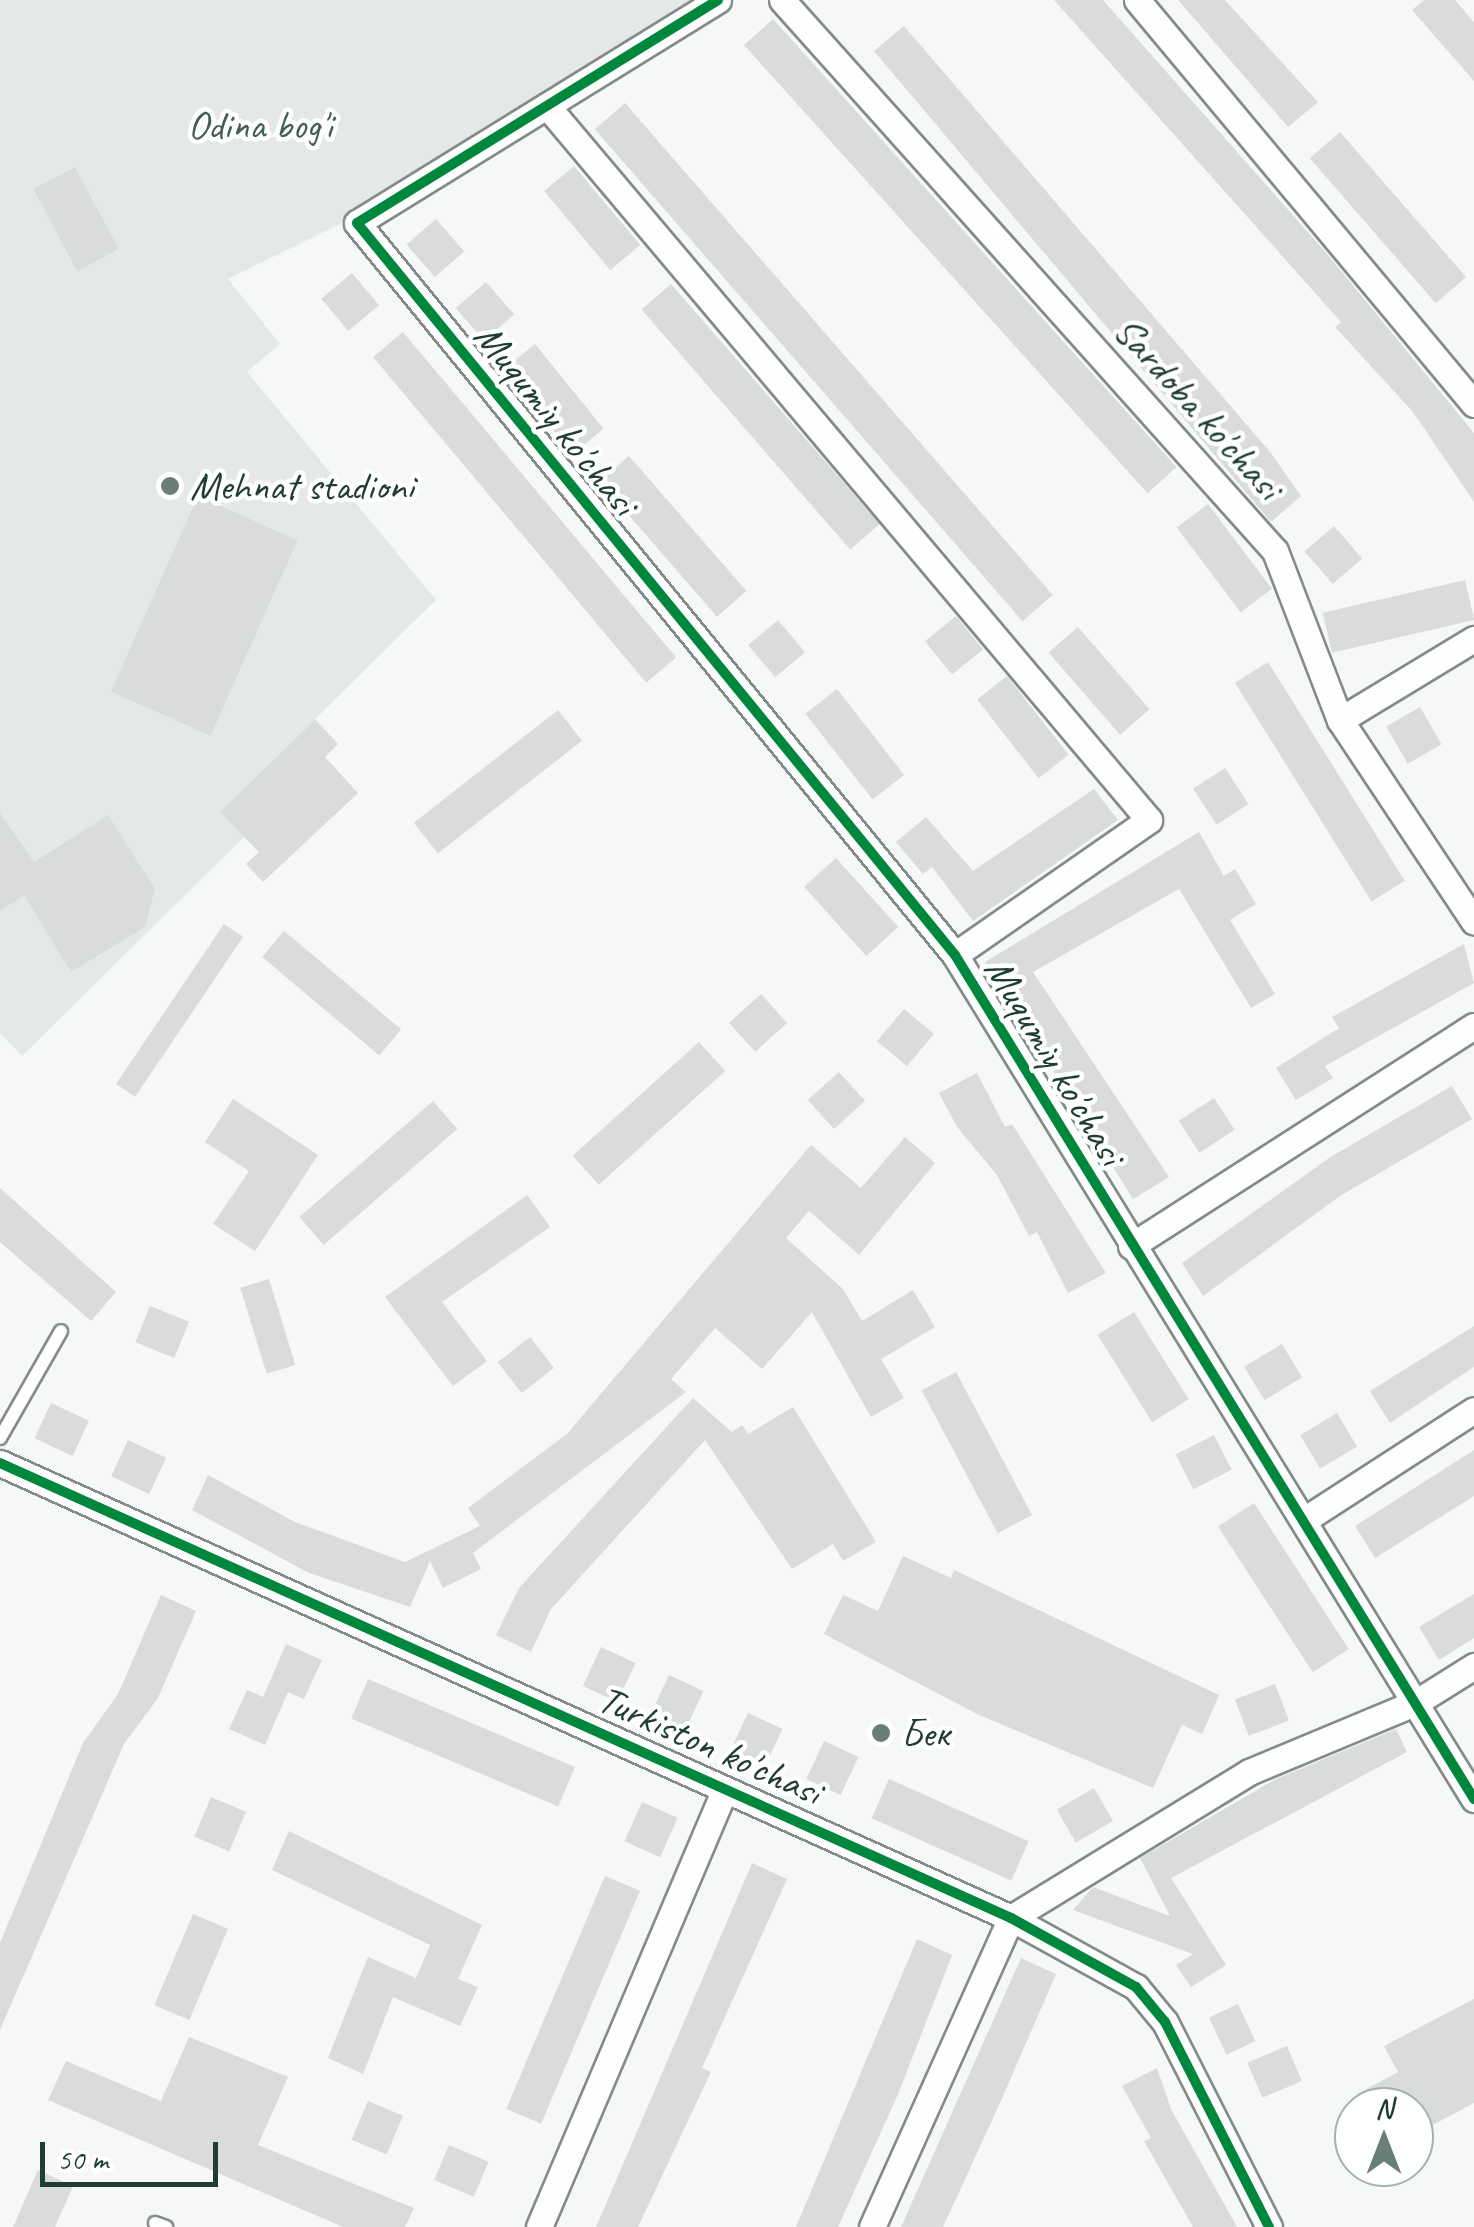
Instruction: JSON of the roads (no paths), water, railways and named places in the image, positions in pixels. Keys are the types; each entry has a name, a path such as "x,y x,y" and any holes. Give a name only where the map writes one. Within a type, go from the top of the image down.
{"street":[{"path":"718,0 547,106 1150,820 955,954"},
{"name":"Sardoba ko'chasi","path":"782,0 1275,550 1340,720 1474,922"},
{"path":"1136,0 1474,404"},
{"name":"Muqumiy ko'chasi","path":"547,106 356,223 955,954 1474,1799"},
{"path":"1340,720 1474,639"},
{"path":"1132,1246 1474,1026"},
{"path":"1304,1520 1474,1410"},
{"name":"Turkiston ko'chasi","path":"0,1463 1011,1918 1146,1998 1269,2227"},
{"path":"872,2227 1011,1918 1250,1772 1415,1703 1474,1666"},
{"path":"539,2227 724,1792"}],"lane":[{"path":"0,1438 61,1332"}],"place":[{"name":"Mehnat stadioni","path":"170,486"},
{"name":"Бек","path":"881,1733"}],"park label":[{"name":"Odina bog'i","path":"260,125"}]}
